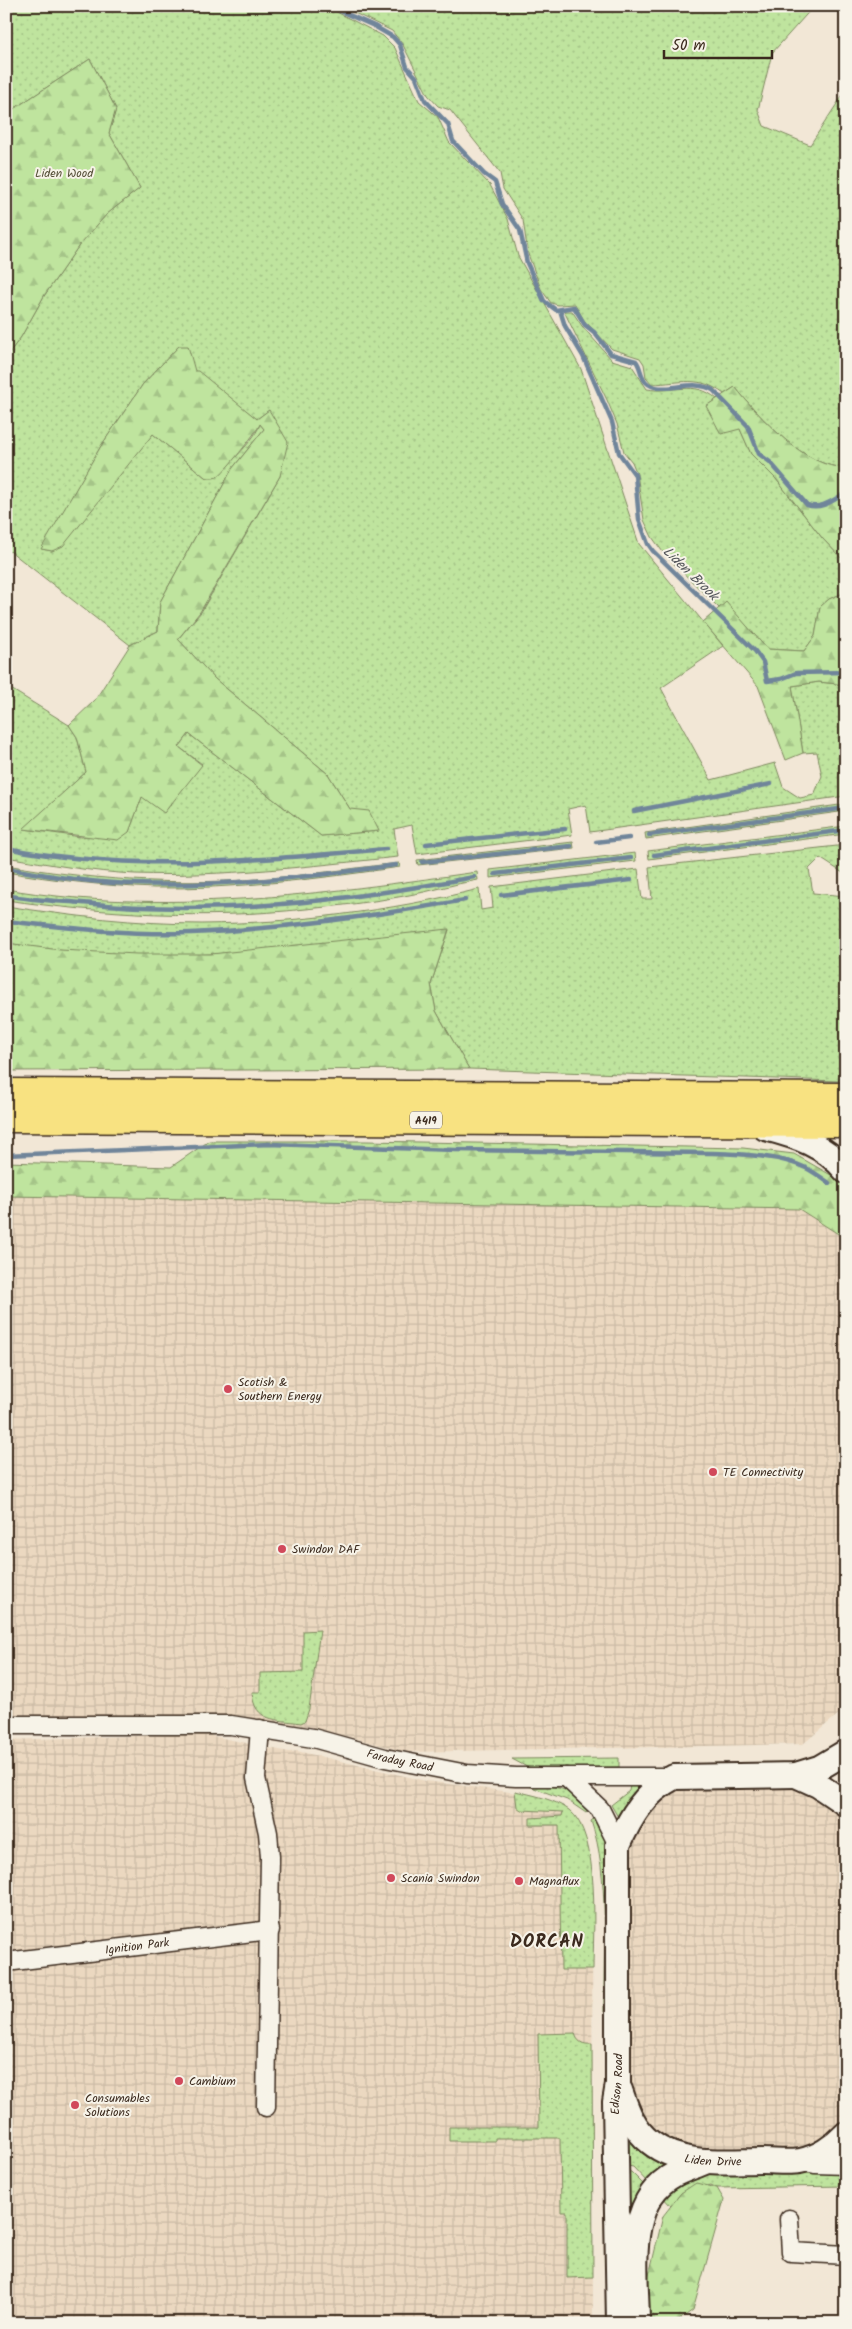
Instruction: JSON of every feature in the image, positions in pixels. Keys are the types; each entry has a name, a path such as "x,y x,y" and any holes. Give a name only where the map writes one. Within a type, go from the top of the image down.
{"highway":[{"name":"A419","path":"6,1093 846,1097"},
{"name":"A419","path":"6,1118 846,1123"}],"main road":[{"path":"743,1121 806,1141 831,1156 846,1171"},
{"name":"Faraday Road","path":"674,1777 796,1775 826,1765 846,1752"},
{"name":"Faraday Road","path":"796,1775 818,1785 846,1804"},
{"name":"Edison Road","path":"618,2323 615,2102 618,2084 618,1845 629,1820 640,1804 660,1784 674,1777"},
{"name":"Liden Drive","path":"618,2084 632,2122 651,2143 672,2154 707,2161 800,2161"},
{"path":"800,2161 825,2152 846,2134"},
{"path":"637,2323 637,2236 642,2211 651,2194 667,2179 707,2161"}],"street":[{"name":"Faraday Road","path":"6,1725 207,1724 260,1729 313,1738 385,1758 458,1773 516,1777 674,1777"},
{"path":"260,1729 256,1778 268,1833 270,1857 266,2107"},
{"name":"Edison Road","path":"566,1777 600,1808 618,1845"},
{"name":"Ignition Park","path":"6,1962 270,1930"},
{"name":"Liden Drive","path":"800,2161 815,2164 846,2165"},
{"path":"789,2219 791,2252 846,2255"}],"shaded area":[{"path":"6,1196 799,1209 846,1239 846,1708 803,1744 407,1752 307,1726 189,1716 6,1715"},
{"path":"203,1734 289,1752 297,1751 426,1781 533,1795 569,1810 582,1825 591,1868 592,1896 593,2323 6,2323 6,1740"},
{"path":"684,1787 805,1788 846,1813 846,2124 837,2135 802,2150 694,2151 657,2138 634,2103 630,2078 631,1837 647,1808 674,1789"}],"green space":[{"path":"6,6 325,6 383,36 395,48 419,101 438,117 449,142 490,185 508,219 518,256 581,369 639,544 723,646 661,688 711,780 775,763 783,787 800,798 814,795 822,776 817,752 803,753 792,686 819,682 846,685 846,796 590,832 586,805 568,809 572,835 417,854 412,825 394,829 398,857 266,870 201,874 135,874 87,870 6,857 6,686 69,725 77,737 86,772 24,829 81,837 129,832 142,797 202,764 179,747 189,734 321,836 378,831 350,809 328,774 215,679 178,639 201,612 280,476 269,410 257,419 195,371 179,346 143,384 101,446 42,549 52,551 153,434 205,477 218,476 248,444 260,424 264,429 232,469 160,602 158,631 130,645 10,551 6,555 6,357 21,337 44,296 80,244 107,214 140,188 109,133 116,109 90,59 6,114"},
{"path":"340,6 814,6 772,53 758,110 764,126 810,145 846,90 846,467 831,466 815,460 799,450 784,439 756,412 735,387 724,394 715,388 698,382 652,384 646,377 644,364 640,358 612,349 584,320 575,304 558,305 551,303 541,289 528,254 523,220 503,189 500,173 450,110 438,106 428,95 403,45 392,31"},
{"name":"Liden Wood","path":"90,59 116,109 109,133 140,188 107,214 80,244 44,296 21,337 6,357 6,114"},
{"path":"564,311 572,311 582,326 612,360 632,366 647,389 692,388 708,393 717,399 706,406 740,429 751,454 776,479 823,539 846,563 846,592 829,599 820,607 815,636 804,651 767,649 726,603 719,608 665,555 652,537 644,520 637,474 632,462 624,452 617,424 607,400"},
{"path":"179,346 188,346 195,371 198,371 257,419 269,410 288,442 280,476 200,612 178,639 215,679 328,774 350,809 369,811 379,831 321,836 189,734 179,747 202,765 164,813 142,797 129,832 118,840 23,829 86,772 77,737 69,725 95,700 130,645 158,631 160,602 232,469 264,429 260,424 226,469 217,477 212,478 205,477 153,434 63,546 52,551 41,549 101,446 143,384"},
{"path":"735,387 756,412 784,439 799,450 815,460 831,466 846,467 846,563 823,539 776,479 751,454 740,429 721,434 706,406"},
{"path":"846,592 846,685 819,682 792,686 803,753 786,760 758,686 703,622 726,602 767,649 804,651 815,636 820,607 829,599"},
{"path":"846,804 846,811 646,839 645,833"},
{"path":"846,826 846,834 649,859 648,851"},
{"path":"573,842 574,848 418,865 417,860"},
{"path":"846,845 846,885 843,873 820,858 809,869 813,893 846,896 846,1072 838,1081 469,1069 436,1011 431,984 449,930 270,950 160,956 57,950 6,943 6,906 128,921 178,924 237,923 342,914 411,904 479,889 481,910 493,908 491,887 638,869 642,899 652,899 649,867"},
{"path":"635,853 636,861 490,878 490,870"},
{"path":"399,863 400,867 308,879 185,888 98,884 6,872 6,865 130,880 193,882 274,878"},
{"path":"477,872 478,880 413,894 355,904 268,912 193,915 156,914 81,909 6,900 6,889 65,897 124,901 242,899 360,888"},
{"path":"449,929 431,984 436,1011 469,1069 6,1071 6,943 60,950 137,954 211,954"},
{"path":"209,1141 366,1141 743,1148 794,1154 838,1179 846,1189 846,1239 799,1209 6,1196 6,1162 171,1167"},
{"path":"320,1630 309,1709 305,1721 301,1723 268,1718 257,1709 252,1692 260,1692 260,1673 303,1672 303,1631"},
{"path":"619,1758 619,1767 535,1768 527,1767 512,1759"},
{"path":"523,1784 560,1788 575,1795 592,1808 586,1813 567,1800"},
{"path":"630,1785 642,1786 618,1817 611,1805 629,1791"},
{"path":"515,1791 557,1803 569,1810 579,1822 591,1861 594,1909 593,1970 561,1970 559,1825 530,1825 530,1818 562,1816 563,1812 521,1810 517,1807"},
{"path":"596,1817 606,1841 606,2008 604,2012 603,1890 597,1842 591,1821"},
{"path":"575,2033 577,2039 581,2042 592,2044 593,2277 567,2278 567,2212 561,2212 560,2138 495,2138 495,2141 449,2141 449,2127 539,2127 538,2034"},
{"path":"627,2136 668,2164 648,2183 633,2167 628,2166"},
{"path":"625,2170 631,2172 645,2186 629,2226"},
{"path":"846,2171 846,2186 717,2188 711,2185 681,2193 671,2206 660,2194 700,2172"},
{"path":"696,2183 717,2188 724,2200 693,2310 675,2323 645,2323 646,2288 663,2216 681,2193"}],"waterway":[{"name":"Liden Brook","path":"329,6 374,26 393,37 400,45 407,67 416,77 425,100 448,124 453,141 484,174 495,182 502,204 520,230 527,263 544,301 556,310 574,307 585,325 594,332 611,354 636,361 644,380 652,386 668,388 696,385 713,390 748,426 759,454 770,462 807,505 823,505 846,493"},
{"name":"Liden Brook","path":"560,310 565,326 583,356 612,422 619,453 635,475 639,519 648,544 653,551 755,651 763,662 767,681 781,679 796,673 846,672"},
{"path":"634,811 771,784"},
{"path":"649,835 846,808"},
{"path":"426,844 565,829"},
{"path":"654,855 846,830"},
{"path":"596,842 629,838"},
{"path":"422,862 571,846"},
{"path":"6,848 53,856 148,862 243,860 386,849"},
{"path":"495,874 631,858"},
{"path":"6,868 86,881 168,885 266,880 396,865"},
{"path":"6,895 132,907 230,907 327,900 474,877"},
{"path":"501,895 631,880"},
{"path":"6,921 122,932 191,933 329,921 465,900"},
{"path":"6,1155 269,1144 455,1150 709,1153 759,1156 784,1160 806,1168 829,1183"}],"place":[{"name":"Scotish & Southern Energy","path":"228,1389"},
{"name":"TE Connectivity","path":"713,1472"},
{"name":"Swindon DAF","path":"282,1549"},
{"name":"Scania Swindon","path":"391,1878"},
{"name":"Magnaflux","path":"519,1881"},
{"name":"Cambium","path":"179,2081"},
{"name":"Consumables Solutions","path":"75,2105"}],"district":[{"name":"DORCAN","path":"547,1941"}]}
